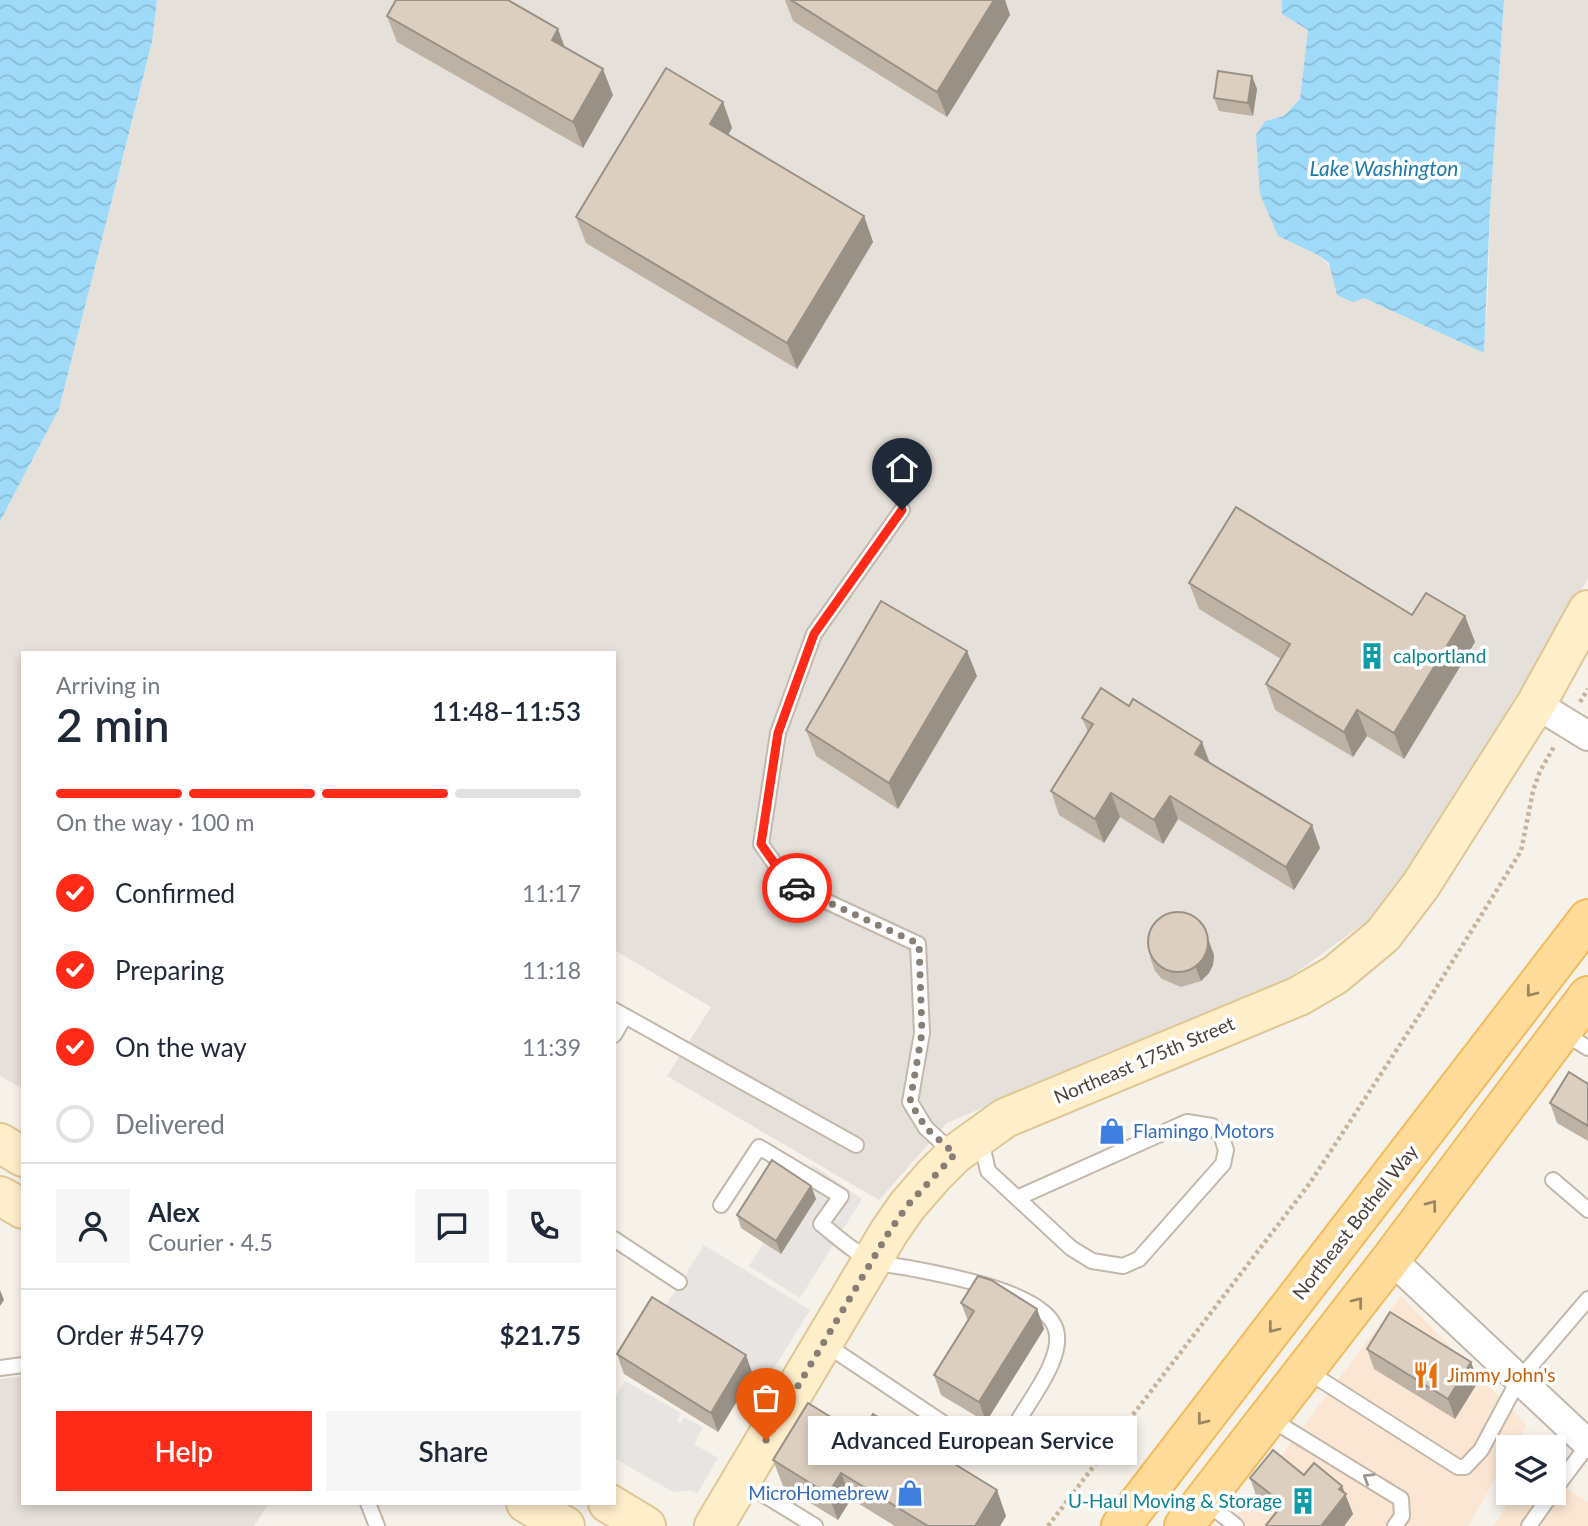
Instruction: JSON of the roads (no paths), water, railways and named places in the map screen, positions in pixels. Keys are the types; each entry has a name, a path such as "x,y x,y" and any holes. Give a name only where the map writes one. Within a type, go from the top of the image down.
{"main road":[{"name":"Northeast Bothell Way","path":"1121,1526 1588,919"},
{"path":"1391,1259 1392,1229 1403,1199 1564,990 1588,926"},
{"path":"1194,1513 1391,1259 1575,1040 1588,996"}],"street":[{"name":"Northeast 175th Street","path":"714,1526 907,1206 967,1145 1004,1118 1299,996 1335,975 1383,936 1421,885 1536,704 1588,610"},
{"path":"1536,704 1588,736"},
{"path":"0,1143 21,1156"},
{"path":"0,1196 21,1208"},
{"path":"1391,1259 1588,1445"},
{"path":"529,1505 565,1526"},
{"path":"611,1505 646,1526"}],"lane":[{"path":"902,510 814,634 778,733 761,844 789,884 919,944 922,1033 910,1102 926,1128 967,1145 988,1171 1017,1198 1071,1248 1092,1261 1123,1266 1139,1259 1223,1164 1226,1150 1222,1138 1212,1126 1187,1122 1017,1198"},
{"path":"620,1013 856,1146"},
{"path":"721,1205 759,1147 841,1196 821,1224 872,1261 998,1289 1021,1297 1051,1319 1057,1331 1051,1365 1012,1430 994,1443 978,1443 964,1437 824,1343"},
{"path":"1553,1180 1588,1210"},
{"path":"616,1240 679,1282"},
{"path":"1306,1370 1332,1390 1458,1467 1465,1467 1481,1450 1518,1381 1588,1299"},
{"path":"0,1368 21,1365"},
{"path":"1269,1418 1401,1499 1402,1516 1395,1526"},
{"path":"1566,1474 1588,1445"},
{"path":"741,1481 815,1526"},
{"path":"369,1505 377,1526"},
{"path":"1531,1525 1544,1505"},
{"path":"1194,1513 1236,1526"}],"water":[{"path":"0,0 157,0 152,42 59,409 0,521"},
{"name":"Lake Washington","path":"1282,0 1504,0 1484,353 1364,298 1353,302 1337,295 1329,263 1278,236 1260,194 1256,135 1265,121 1284,116 1300,99 1308,30 1282,14"}],"place":[{"name":"calportland","path":"1372,656"},
{"name":"Flamingo Motors","path":"1112,1131"},
{"name":"Jimmy John's","path":"1426,1375"},
{"name":"Advanced European Service","path":"766,1440"},
{"name":"MicroHomebrew","path":"910,1493"},
{"name":"U-Haul Moving & Storage","path":"1303,1501"}]}
